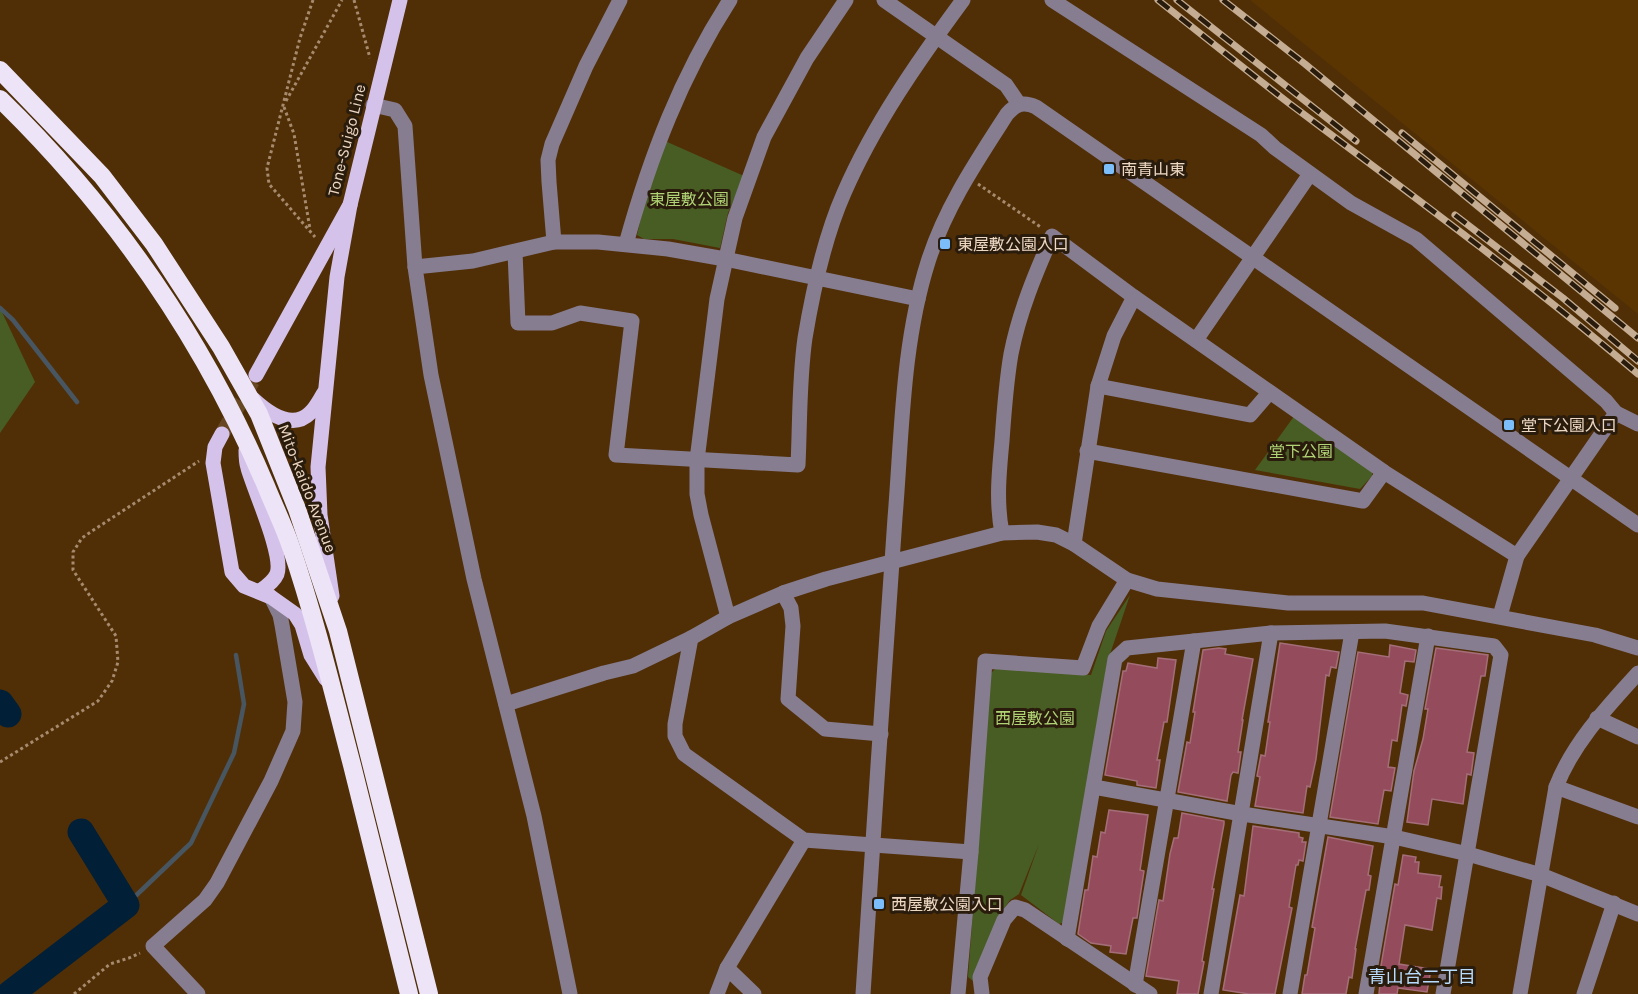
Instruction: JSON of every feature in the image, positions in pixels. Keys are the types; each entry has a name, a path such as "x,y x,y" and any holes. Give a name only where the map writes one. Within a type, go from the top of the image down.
{"highway":[{"name":"Mito-kaido Avenue","path":"0,70 102,176 160,252 221,347 259,414 297,509 338,631 429,994"},
{"path":"0,99 69,169 136,254 175,312 244,437 290,545 333,689 409,994"}],"main road":[{"name":"Tone-Suigo Line","path":"256,375 350,205 377,86 400,0"},
{"path":"338,631 323,536 318,485 324,393 337,277 350,205"},
{"path":"249,395 266,411 280,418 298,420 310,413 324,393"},
{"path":"222,434 213,454 214,472 232,572 244,586 266,594 295,614 302,626 311,655 333,689"},
{"path":"244,437 247,466 278,561 277,574 266,594"}],"street":[{"path":"554,242 548,160 552,144 586,66 620,0"},
{"path":"626,244 663,128 695,60 730,0"},
{"path":"728,617 697,494 697,460 724,259 735,218 764,137 801,67 846,0"},
{"path":"884,0 1006,85 1018,104"},
{"path":"515,252 518,323 552,322 580,313 632,321 616,455 798,465 805,339 832,225 865,151 894,99 963,0"},
{"path":"1052,0 1261,135 1275,148 1351,203 1416,238 1616,412 1638,424"},
{"path":"863,994 907,370 918,299 938,234 953,200 1007,114 1018,104 1028,103 1036,106 1638,525"},
{"path":"373,105 395,110 405,126 415,267 431,375 474,579 534,816 570,994"},
{"path":"1196,340 1310,174"},
{"path":"1002,533 998,512 998,494 1011,353 1029,290 1053,236 1269,393 1384,472 1517,556"},
{"path":"415,267 451,264 554,242 626,244 724,259 918,299"},
{"path":"1074,544 1098,386 1114,336 1134,297"},
{"path":"1098,386 1250,415 1269,393"},
{"path":"1500,616 1517,556 1616,412"},
{"path":"1088,451 1363,501 1384,472"},
{"path":"506,704 633,666 728,617 783,592 1002,533 1037,532 1056,535 1074,544 1127,580 1156,589 1288,603 1423,603 1595,635 1638,648"},
{"path":"958,994 985,661 1083,668 1099,626 1127,580"},
{"path":"783,592 791,608 793,626 788,699 825,729 881,734"},
{"path":"198,994 153,946 205,900 217,883 271,781 292,731 295,716 294,692 280,615 266,594"},
{"path":"1068,939 1115,659 1127,648 1271,633 1385,631 1428,636 1494,646 1501,654 1443,994"},
{"path":"1290,994 1352,632"},
{"path":"1210,994 1271,633"},
{"path":"1366,994 1428,636"},
{"path":"691,638 675,724 675,736 684,754 804,840 971,852"},
{"path":"1135,985 1194,641"},
{"path":"1520,994 1556,787 1563,769 1597,718 1638,673"},
{"path":"1597,718 1638,736"},
{"path":"1094,787 1242,814 1394,837 1468,854 1541,875 1638,914"},
{"path":"1556,787 1638,817"},
{"path":"717,994 727,968 804,840"},
{"path":"1584,994 1614,903"},
{"path":"982,994 980,977 1004,921 1015,907 1025,910 1150,994"},
{"path":"727,968 754,994"}],"path":[{"path":"313,0 300,38 267,168 269,184 327,249"},
{"path":"310,231 294,134 284,104 342,0"},
{"path":"354,0 377,86"},
{"path":"967,176 1053,236"},
{"path":"0,762 98,701 112,681 118,662 116,636 73,570 73,552 82,538 196,462 213,454"},
{"path":"74,994 110,964 129,958 153,946"}],"shaded area":[{"path":"1250,0 1638,0 1638,314"}],"green space":[{"name":"東屋敷公園","path":"665,141 744,176 728,213 720,248 673,239 644,239 637,235 648,188"},
{"path":"0,308 35,382 0,433"},
{"name":"堂下公園","path":"1295,415 1372,470 1372,476 1360,489 1255,470"},
{"name":"西屋敷公園","path":"1130,595 1107,663 1067,921 1059,924 1021,895 1039,844 1019,894 1010,900 1000,915 973,981 968,977 991,673 996,668 1091,675 1106,631"}],"building":[{"path":"1280,643 1339,652 1336,668 1331,667 1329,676 1326,675 1316,759 1310,787 1307,786 1303,813 1255,806 1260,777 1257,776 1261,755 1265,756"},
{"path":"1390,645 1416,650 1414,662 1405,661 1400,693 1408,695 1406,706 1402,705 1397,741 1392,740 1388,767 1395,768 1391,791 1384,790 1378,824 1330,817 1358,652 1389,657"},
{"path":"1436,648 1488,655 1485,676 1481,676 1467,752 1474,753 1471,775 1467,774 1463,804 1432,799 1428,825 1407,822 1414,771 1428,709 1425,709"},
{"path":"1226,649 1225,654 1253,659 1242,720 1238,773 1233,772 1231,775 1227,801 1178,792 1187,742 1190,743 1203,650"},
{"path":"1158,658 1176,660 1167,722 1164,722 1157,760 1160,760 1156,788 1137,785 1137,781 1105,775 1123,671 1126,671 1128,663 1157,668"},
{"path":"1109,810 1148,815 1140,870 1144,871 1137,918 1133,918 1126,954 1110,952 1111,946 1091,943 1078,934 1093,856 1097,857 1101,832 1105,833"},
{"path":"1182,813 1224,821 1198,994 1177,994 1179,981 1146,976 1159,900 1163,901 1170,854 1174,838 1178,838"},
{"path":"1253,826 1299,833 1299,837 1303,838 1302,842 1306,842 1303,861 1299,860 1296,865 1289,907 1292,908 1275,994 1249,994 1223,990 1240,895 1244,896"},
{"path":"1328,837 1373,846 1368,875 1371,876 1369,890 1366,890 1352,978 1349,977 1346,994 1302,994 1315,928 1312,927"},
{"path":"1403,855 1416,857 1415,862 1419,862 1418,873 1441,876 1439,887 1442,887 1441,899 1437,898 1432,930 1405,925 1399,964 1431,969 1427,992 1398,988 1397,994 1379,994 1380,983 1378,983 1395,884 1398,885"}],"waterway":[{"path":"0,308 13,320 77,402"},
{"path":"126,905 191,843 234,753 244,704 236,655"},
{"path":"0,703 8,714"},
{"path":"10,994 126,905 81,832"}],"tunnel":[{"path":"222,434 256,375"}],"railway":[{"path":"1158,0 1290,104 1510,270 1638,374"},
{"path":"1177,0 1356,141"},
{"path":"1223,0 1305,64 1638,338"},
{"path":"1402,133 1615,308"},
{"path":"1455,215 1563,298 1638,361"}],"place":[{"name":"南青山東","path":"1109,169"},
{"name":"東屋敷公園入口","path":"945,244"},
{"name":"堂下公園入口","path":"1509,425"},
{"name":"西屋敷公園入口","path":"879,904"}],"district":[{"name":"青山台二丁目","path":"1422,977"}]}
